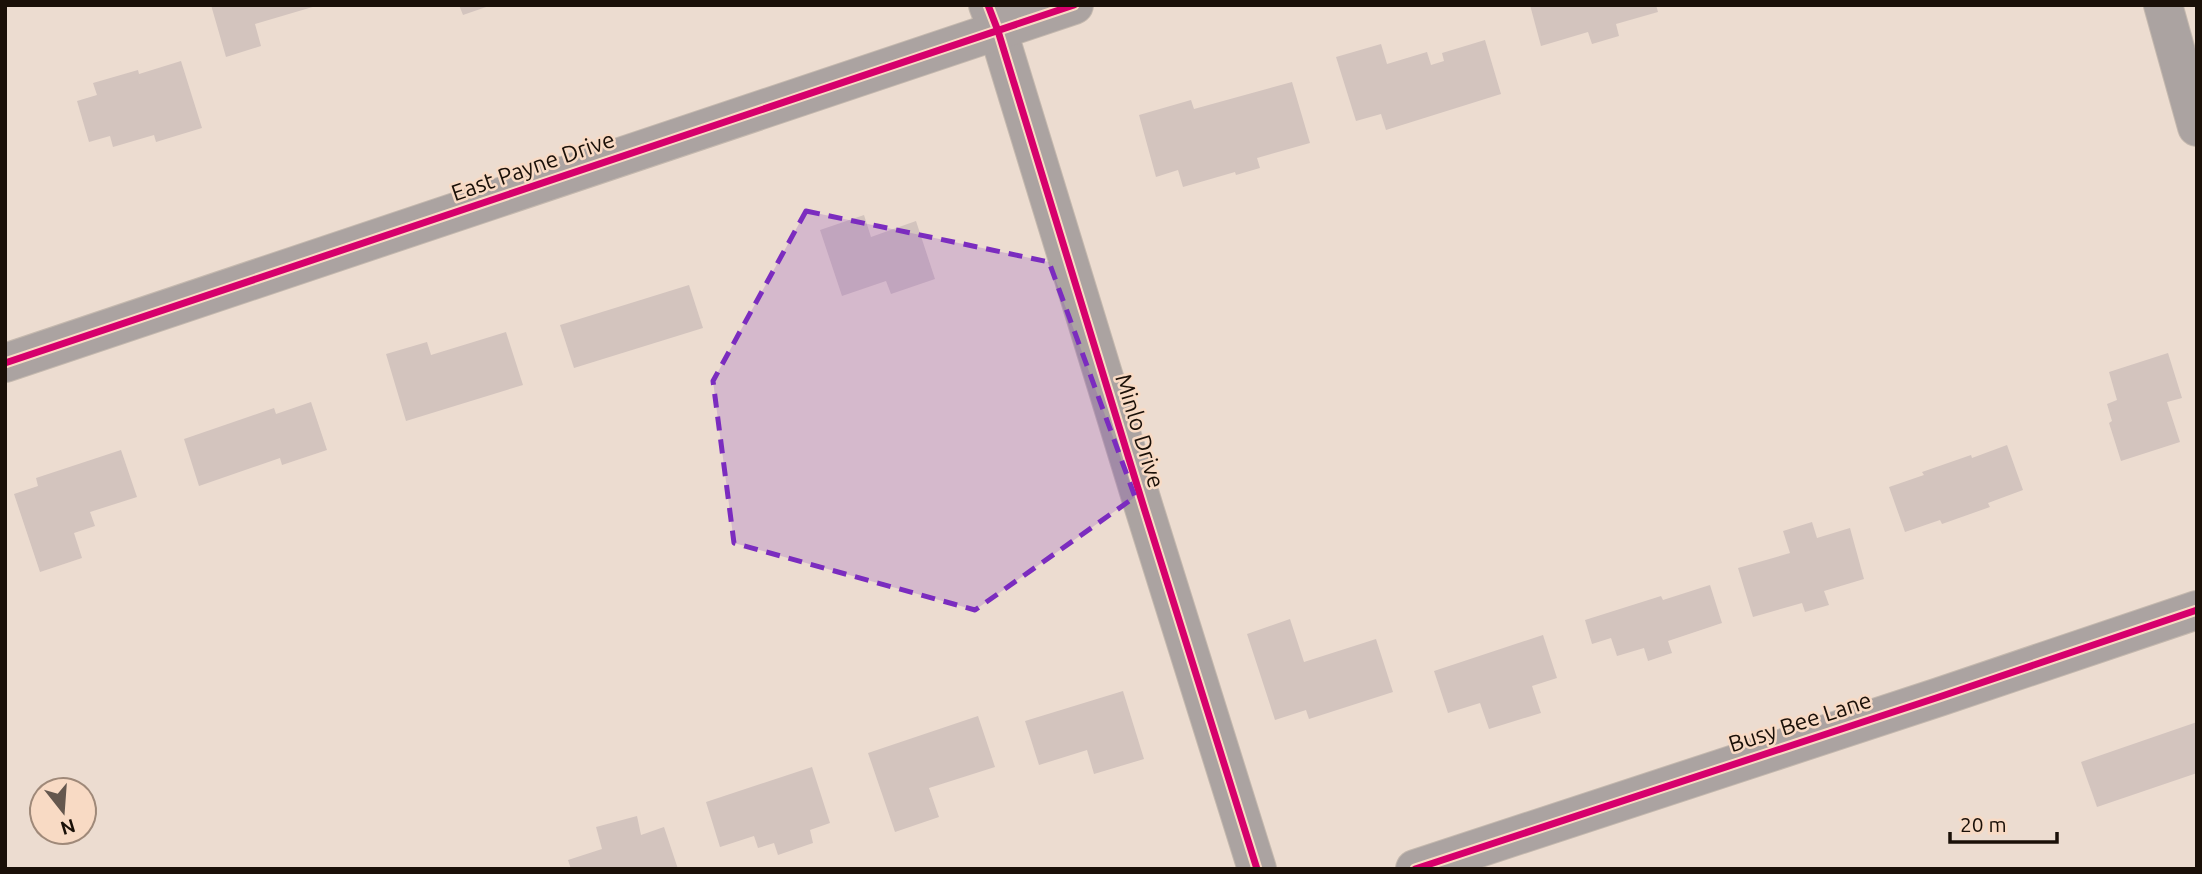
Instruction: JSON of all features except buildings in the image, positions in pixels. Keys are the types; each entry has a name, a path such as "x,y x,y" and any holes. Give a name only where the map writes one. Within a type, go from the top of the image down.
{"street":[{"name":"East Payne Drive","path":"5,363 993,18 1074,5"},
{"path":"2163,5 2196,124"},
{"name":"Minlo Drive","path":"993,18 1257,869"},
{"name":"Busy Bee Lane","path":"1415,869 2197,610"}],"highlighted area":[{"path":"806,211 1049,262 1135,497 975,610 734,543 713,381"}],"cycle path":[{"path":"988,5 1257,869"},
{"path":"5,363 1074,5"},
{"path":"1415,869 2197,610"}]}
